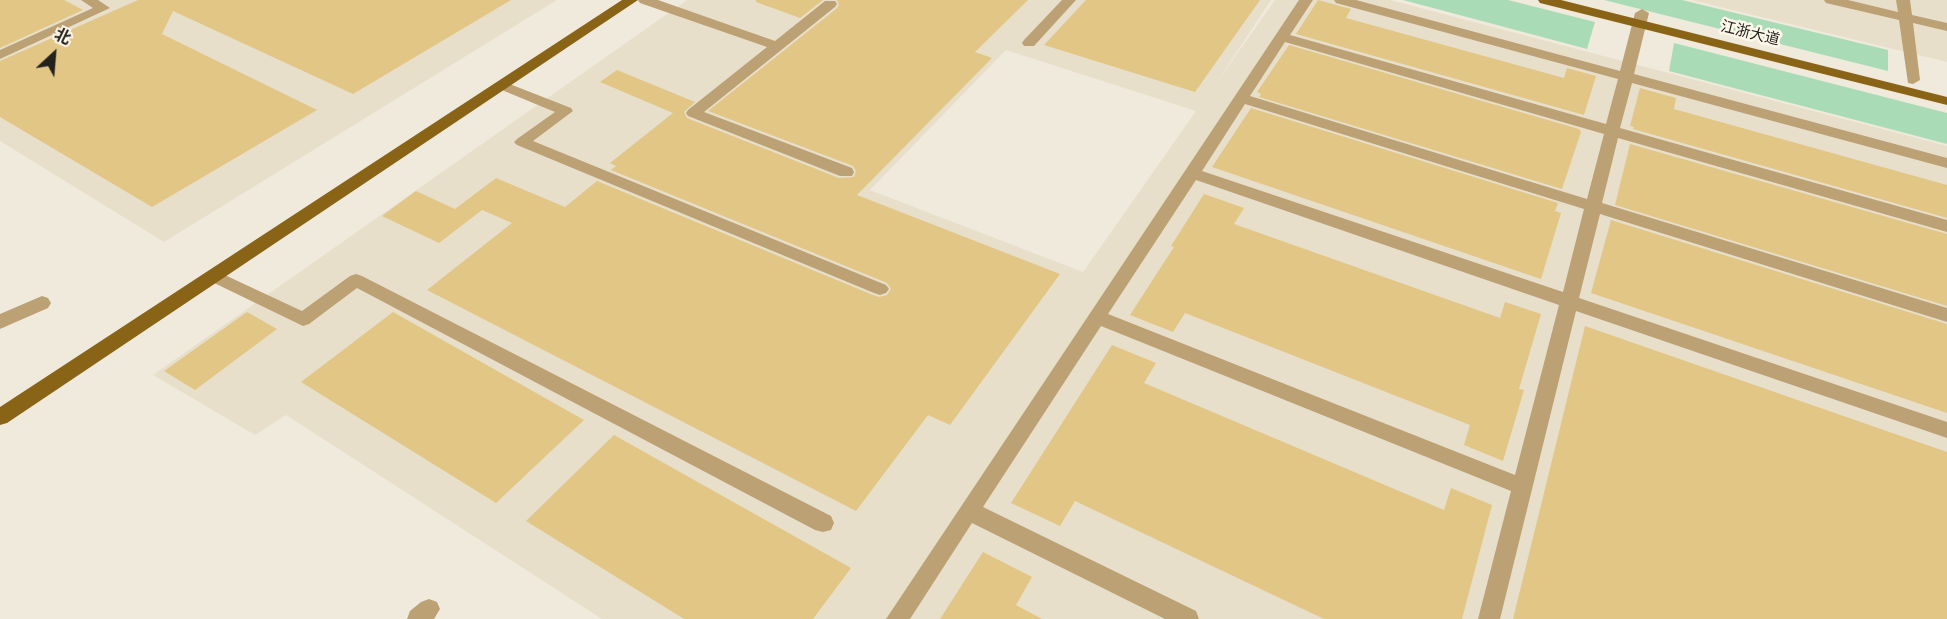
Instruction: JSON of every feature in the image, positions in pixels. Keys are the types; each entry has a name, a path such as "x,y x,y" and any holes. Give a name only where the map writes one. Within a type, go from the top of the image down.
{"main road":[{"path":"0,417 631,0"},
{"name":"江浙大道","path":"1545,0 1640,18 1947,88"},
{"name":"江浙大道","path":"1590,0 1640,18 1947,101"}],"street":[{"path":"0,55 103,8 88,0"},
{"path":"645,0 776,46"},
{"path":"1029,42 1069,0"},
{"path":"897,619 1306,0"},
{"path":"1341,0 1947,163"},
{"path":"1831,0 1947,27"},
{"path":"1903,0 1913,80"},
{"path":"830,4 693,112 846,172"},
{"path":"1489,619 1640,18"},
{"path":"1281,37 1947,226"},
{"path":"502,85 566,111 522,142 880,289"},
{"path":"1241,98 1947,315"},
{"path":"1192,173 1947,430"},
{"path":"214,276 303,319 356,280 823,523"},
{"path":"0,322 42,303"},
{"path":"1097,317 1523,487"},
{"path":"969,511 1188,619"}],"shaded area":[{"path":"0,0 557,0 164,242 0,141"},
{"path":"687,0 1271,0 1217,82 1275,0 1390,0 1947,146 1947,619 602,619 286,415 255,435 153,375","holes":["1006,50 1196,111 1083,272 870,190"]},
{"path":"1692,0 1947,0 1947,62 1720,7"}],"green space":[{"path":"1403,0 1508,0 1595,22 1587,49"},
{"path":"1604,0 1682,0 1888,50 1888,71"},
{"path":"1674,43 1947,113 1947,144 1669,71"}],"building":[{"path":"0,0 64,0 83,10 0,48"},
{"path":"138,0 511,0 353,94 173,11 162,34 317,110 152,207 0,117 0,61"},
{"path":"756,0 823,0 800,18 756,2"},
{"path":"837,0 1028,0 975,52 992,58 857,195 1060,274 950,425 928,415 856,511 427,290 512,223 482,210 439,243 382,216 416,191 455,209 496,178 565,207 597,181 873,295 879,297 887,295 891,289 887,283 611,170 616,166 610,163 673,113 600,82 617,70 695,102 684,112 687,118 839,178 854,177 856,171 853,166 708,111 836,9 839,5"},
{"path":"1086,0 1260,0 1195,92 1044,45"},
{"path":"1318,0 1351,9 1346,18 1564,78 1567,68 1596,76 1584,115 1296,34"},
{"path":"1289,45 1579,129 1581,132 1562,189 1259,97 1261,94 1257,92"},
{"path":"1640,88 1676,98 1674,109 1947,185 1947,218 1633,129 1634,127 1630,126"},
{"path":"1251,108 1558,203 1555,211 1561,213 1541,279 1212,167"},
{"path":"1630,144 1947,234 1947,306 1615,205"},
{"path":"1204,194 1244,208 1234,224 1500,318 1505,302 1541,314 1519,389 1524,390 1503,461 1464,445 1470,425 1185,313 1173,332 1130,315 1174,247 1171,246"},
{"path":"1611,220 1947,324 1947,413 1591,293"},
{"path":"247,312 277,329 195,390 164,371"},
{"path":"393,312 584,420 496,503 301,382"},
{"path":"1585,326 1947,452 1947,619 1513,619"},
{"path":"1112,345 1156,363 1144,383 1444,510 1451,488 1492,505 1462,619 1324,619 1075,501 1060,526 1011,503"},
{"path":"614,435 851,568 813,619 684,619 526,521"},
{"path":"983,552 1032,577 1016,605 1042,619 940,619"}]}
